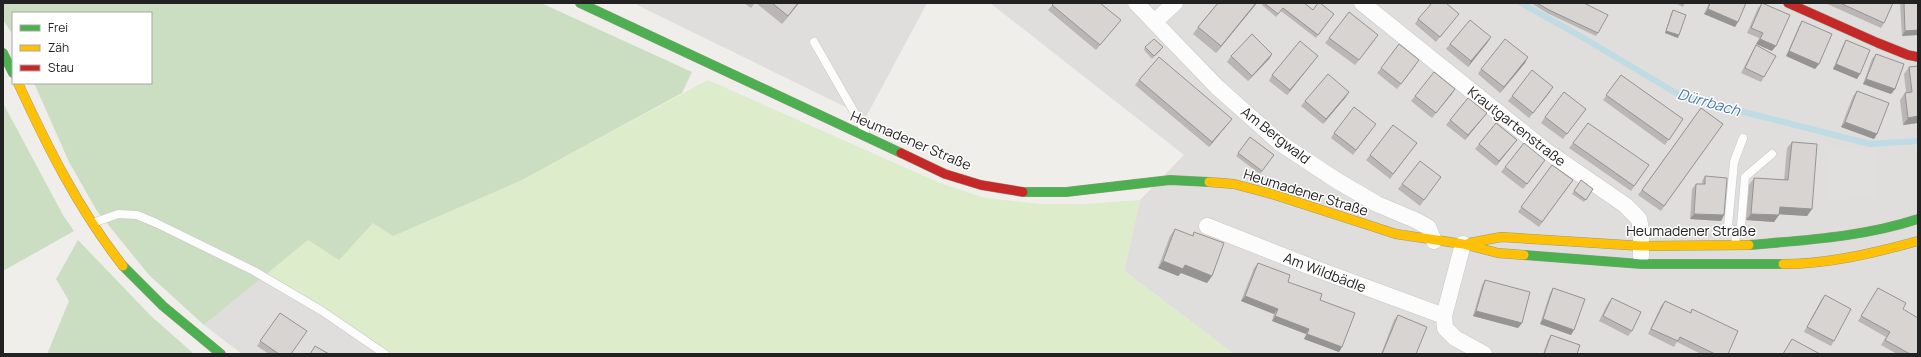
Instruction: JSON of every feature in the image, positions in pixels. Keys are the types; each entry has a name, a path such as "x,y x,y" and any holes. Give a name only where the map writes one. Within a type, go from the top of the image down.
{"main road":[{"name":"Heumadener Straße","path":"580,3 945,174 981,185 1026,192 1066,192 1170,180 1234,184 1275,194 1396,234 1434,241 1463,244 1498,253 1641,264 1737,255 1893,227 1918,219"},
{"path":"1788,3 1878,43 1908,55 1918,57"},
{"path":"3,53 12,70"},
{"path":"18,84 48,151 90,224 145,290 221,354"},
{"name":"Heumadener Straße","path":"1463,244 1501,236 1642,246 1737,255 1787,264 1833,260 1877,252 1918,241"}],"street":[{"name":"Am Bergwald","path":"1136,3 1217,87 1280,143 1336,180 1370,200 1428,227 1434,241"},
{"path":"1154,22 1174,3"},
{"name":"Krautgartenstraße","path":"1362,3 1545,150 1625,205 1639,220 1642,246 1641,264"},
{"name":"Am Wildbädle","path":"1207,226 1311,268 1444,316"},
{"path":"1463,244 1444,316 1445,328 1455,338 1484,354"}],"lane":[{"path":"814,42 870,139"},
{"path":"1737,255 1735,233 1728,226 1734,162 1743,138"},
{"path":"1735,233 1741,226 1745,177 1772,154"},
{"path":"90,224 118,214 137,215 156,222 261,275 322,311 385,354"}],"shaded area":[{"path":"637,3 927,3 866,117 637,5"},
{"path":"990,3 1918,3 1918,354 1234,354 1124,271 1140,200 1184,155"},
{"path":"1876,148 1877,197 1828,199 1826,150"},
{"path":"262,277 385,354 242,354 204,325"}],"green space":[{"path":"3,3 541,3 692,72 682,93 522,180 393,236 373,223 339,260 308,240 204,325 149,275 97,211 69,162 34,84 152,84 152,12 12,12 12,34 3,20"},
{"path":"708,80 940,183 985,198 1040,204 1085,204 1140,200 1124,271 1234,354 385,354 262,277 308,240 339,259 373,223 522,180"},
{"path":"3,103 63,215 74,231 3,271"},
{"path":"78,240 151,316 194,354 47,354 69,301 56,279"}],"building":[{"path":"772,3 798,3 788,16"},
{"path":"1054,3 1100,3 1121,20 1100,45 1052,5"},
{"path":"1218,3 1256,3 1221,46 1198,27"},
{"path":"1264,3 1304,3 1313,10 1318,3 1320,3 1334,14 1318,35 1283,8 1278,14"},
{"path":"1432,3 1446,3 1459,14 1440,37 1418,19"},
{"path":"1537,3 1584,3 1608,15 1598,33"},
{"path":"1710,3 1746,3 1738,22 1708,9"},
{"path":"1762,3 1790,15 1776,46 1760,39 1763,33 1751,28"},
{"path":"1840,3 1893,3 1884,23"},
{"path":"1904,3 1918,3 1918,30 1905,31"},
{"path":"1673,10 1686,15 1679,35 1666,31"},
{"path":"1349,12 1378,35 1359,60 1329,38"},
{"path":"1470,20 1491,37 1471,61 1450,44"},
{"path":"1802,21 1832,34 1819,64 1789,51"},
{"path":"1252,34 1272,54 1252,76 1231,56"},
{"path":"1154,39 1163,47 1154,56 1145,47"},
{"path":"1505,39 1528,57 1504,87 1481,69"},
{"path":"1846,40 1870,50 1860,74 1836,64"},
{"path":"1300,41 1318,56 1290,90 1272,75"},
{"path":"1399,44 1419,60 1401,84 1381,68"},
{"path":"1756,45 1776,56 1764,77 1745,68"},
{"path":"1876,54 1904,64 1895,89 1866,79"},
{"path":"1159,57 1232,119 1212,142 1139,80"},
{"path":"1918,66 1918,116 1908,118 1905,93 1912,92 1909,67"},
{"path":"1532,70 1553,87 1533,113 1512,96"},
{"path":"1434,72 1455,89 1436,113 1415,96"},
{"path":"1328,74 1349,92 1326,119 1305,101"},
{"path":"1621,75 1683,119 1669,140 1606,95"},
{"path":"1857,91 1889,103 1877,134 1845,122"},
{"path":"1564,92 1586,109 1567,134 1545,117"},
{"path":"1468,98 1487,113 1468,135 1450,120"},
{"path":"1354,107 1376,124 1356,150 1334,133"},
{"path":"1701,108 1723,124 1664,206 1642,190"},
{"path":"1496,123 1517,140 1499,161 1479,144"},
{"path":"1588,123 1649,165 1634,186 1573,143"},
{"path":"1393,125 1417,143 1393,174 1370,155"},
{"path":"1250,137 1274,155 1262,171 1238,153"},
{"path":"1792,142 1817,144 1812,209 1780,207 1779,215 1751,214 1754,178 1788,180"},
{"path":"1524,143 1545,160 1527,184 1505,167"},
{"path":"1420,161 1441,177 1424,200 1402,184"},
{"path":"1552,165 1573,180 1542,222 1521,207"},
{"path":"1705,176 1727,178 1724,215 1694,214 1696,184 1705,184"},
{"path":"1581,180 1593,189 1586,200 1574,191"},
{"path":"1175,229 1193,236 1194,232 1224,243 1212,276 1185,265 1183,269 1163,261"},
{"path":"1258,263 1290,275 1288,282 1322,294 1320,300 1355,313 1342,347 1307,334 1309,329 1275,316 1278,309 1245,296"},
{"path":"1485,280 1530,292 1522,323 1476,311"},
{"path":"1553,288 1585,299 1574,330 1543,319"},
{"path":"1878,288 1906,303 1903,309 1918,318 1918,354 1910,354 1885,340 1890,332 1861,316"},
{"path":"1825,295 1851,309 1834,341 1807,327"},
{"path":"1612,298 1641,312 1632,331 1603,316"},
{"path":"1665,301 1691,313 1692,309 1738,331 1728,354 1715,354 1680,337 1678,341 1651,329"},
{"path":"280,313 307,331 291,354 279,354 260,341"},
{"path":"1398,315 1427,327 1416,354 1382,354"},
{"path":"1551,335 1580,345 1577,354 1544,354"},
{"path":"1792,339 1820,354 1783,354"},
{"path":"315,346 329,354 310,354"}],"waterway":[{"name":"Dürrbach","path":"1521,3 1681,96 1870,144 1918,141"}],"traffic: fast":[{"path":"580,3 901,153"},
{"path":"3,53 12,71"},
{"path":"1023,192 1066,192 1170,180 1209,182"},
{"path":"1749,245 1856,234 1918,219"},
{"path":"1524,255 1641,264 1783,264"},
{"path":"123,266 163,306 221,354"}],"traffic: slow":[{"path":"18,84 53,155 78,201 107,245 123,266"},
{"path":"1209,182 1234,184 1275,195 1396,234 1463,244 1498,253 1524,255"},
{"path":"1469,243 1501,237 1642,246 1749,245"},
{"path":"1783,264 1800,264 1834,260 1868,254 1918,241"}],"traffic: jam":[{"path":"1788,3 1878,43 1908,55 1918,57"},
{"path":"901,153 945,174 981,185 1023,192"}]}
